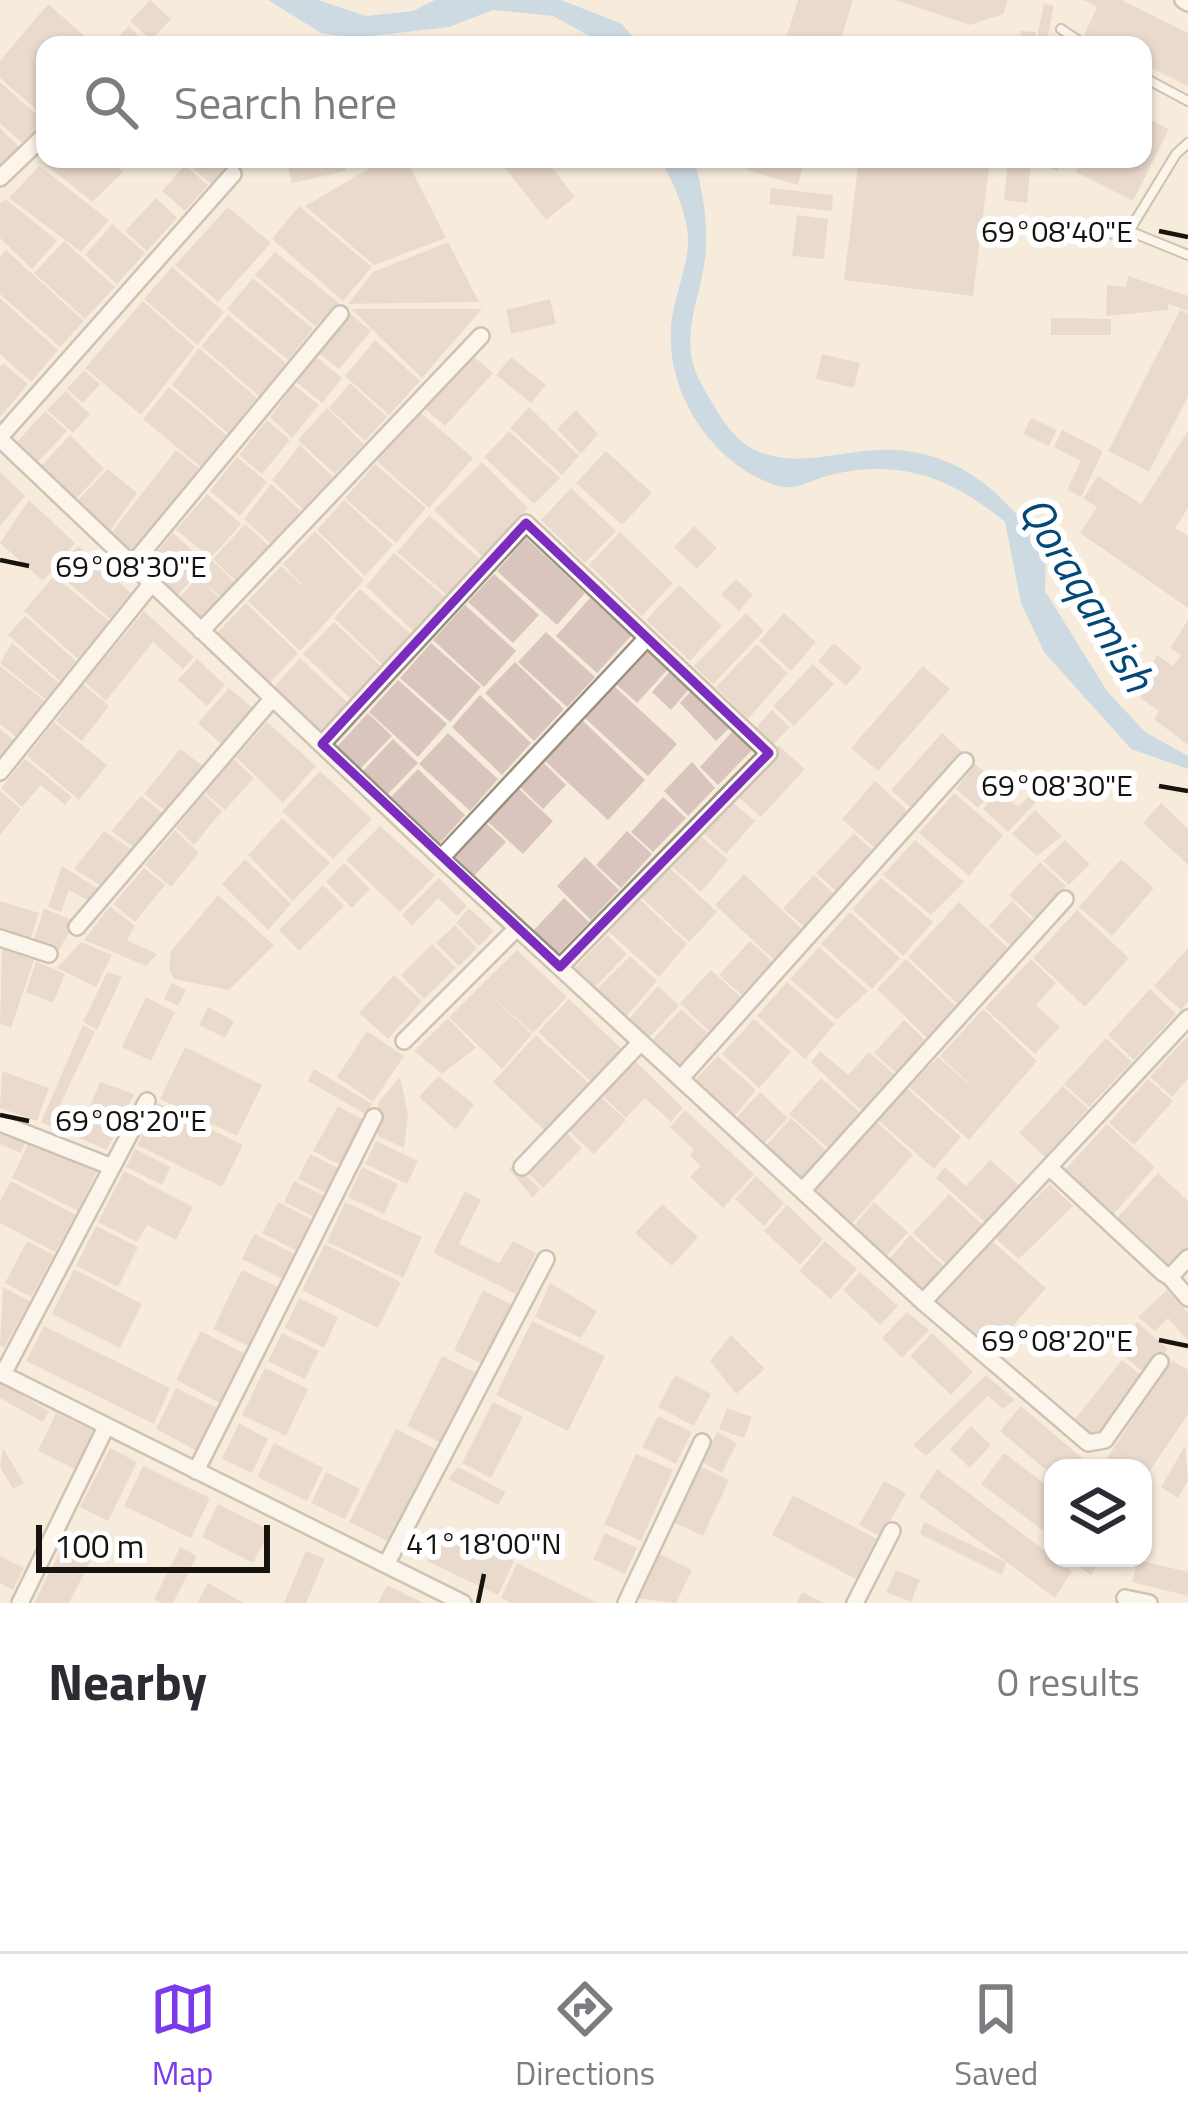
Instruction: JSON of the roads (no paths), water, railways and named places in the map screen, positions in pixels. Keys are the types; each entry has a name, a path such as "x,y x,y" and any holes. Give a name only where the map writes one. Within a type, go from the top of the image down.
{"street":[{"path":"0,178 36,144"},
{"path":"233,174 0,438 441,858 923,1302 1088,1443 1105,1440 1160,1362"},
{"path":"132,565 340,314"},
{"path":"201,631 482,336"},
{"path":"322,744 526,523 769,753 560,967"},
{"path":"0,772 152,583"},
{"path":"441,858 647,638"},
{"path":"77,927 272,699"},
{"path":"681,1078 965,761"},
{"path":"803,1190 1065,899"},
{"path":"404,1041 518,928"},
{"path":"0,938 49,955"},
{"path":"923,1302 1188,1018"},
{"path":"522,1167 641,1042"},
{"path":"147,1101 2,1374 387,1563 454,1601"},
{"path":"196,1472 374,1117"},
{"path":"0,1123 112,1167"},
{"path":"1049,1167 1188,1298"},
{"path":"387,1563 546,1258"},
{"path":"1170,1277 1188,1258"},
{"path":"20,1603 106,1427"},
{"path":"626,1603 702,1442"},
{"path":"855,1603 892,1531"},
{"path":"1125,1598 1149,1603"}],"lane":[{"path":"1061,28 1072,36"},
{"path":"1152,82 1188,101"},
{"path":"1129,231 1176,154 1188,143"},
{"path":"1083,237 1129,231 1188,255"}],"water":[{"path":"268,0 318,0 366,16 413,11 435,0 561,0 622,24 632,36 590,36 553,16 493,10 449,27 371,36 321,33"},
{"path":"664,168 696,168 706,247 691,352 701,383 732,432 749,447 774,456 904,451 930,456 976,477 1014,511 1046,554 1045,591 1107,691 1145,732 1188,756 1188,769 1131,749 1044,652 1021,603 1005,522 984,506 943,482 900,471 853,471 782,487 752,475 713,442 685,400 671,352 672,316 688,237 678,196"}],"water label":[{"name":"Qoraqamish","path":"1088,593"}]}
